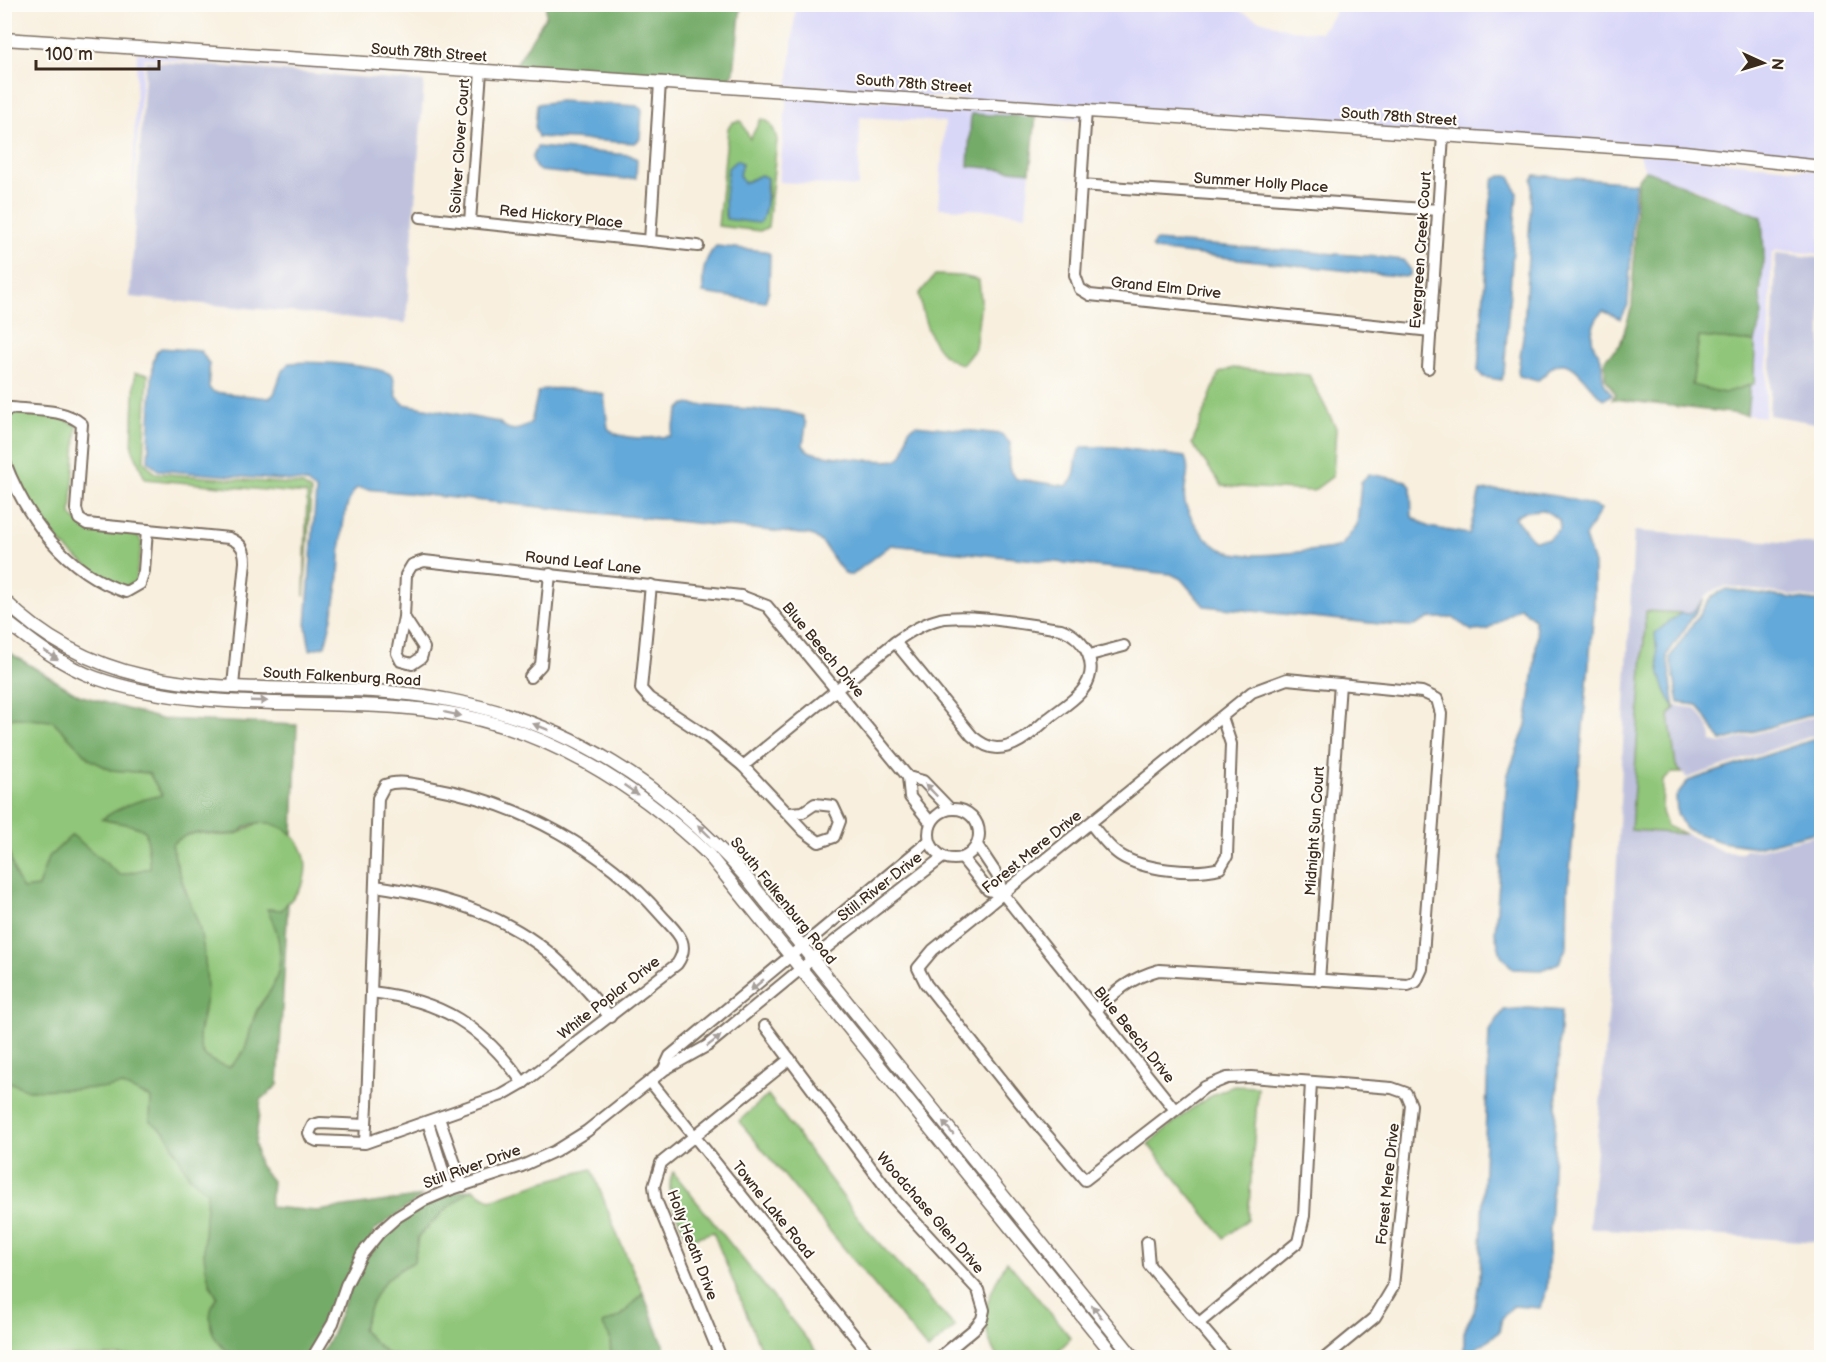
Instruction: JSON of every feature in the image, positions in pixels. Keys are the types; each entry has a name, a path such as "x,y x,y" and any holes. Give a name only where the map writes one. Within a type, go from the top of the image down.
{"street":[{"name":"South 78th Street","path":"4,39 1443,135 1684,152 1821,167"},
{"name":"Soilver Clover Court","path":"470,222 481,71"},
{"path":"650,241 660,82"},
{"name":"Grand Elm Drive","path":"1086,110 1075,275 1080,289 1090,295 1431,332"},
{"name":"Evergreen Creek Court","path":"1428,368 1443,135"},
{"name":"Summer Holly Place","path":"1081,185 1438,210"},
{"name":"Red Hickory Place","path":"421,217 698,246"},
{"path":"4,412 11,408 74,417 82,424 76,509 79,519 87,524 229,538 238,542 245,552 232,700"},
{"path":"4,460 29,513 51,542 88,574 114,588 126,592 140,584 147,530"},
{"name":"Round Leaf Lane","path":"404,617 406,575 412,565 424,561 651,585 641,689 649,698 705,735 743,766 804,831 819,842 834,837 840,821 833,806 815,804 803,812 789,813"},
{"path":"531,677 541,665 550,574"},
{"name":"Blue Beech Drive","path":"651,585 741,596 767,606 908,777 923,782 950,809"},
{"name":"South Falkenburg Road","path":"4,600 47,635 99,664 133,675 174,684 401,693 486,708 521,719 584,745 618,763 681,810 739,869 808,965 956,1159 1116,1358"},
{"path":"743,766 895,642 914,628 940,619 958,618 1061,629 1081,640 1090,655 1089,676 1080,693 1019,742 997,748 988,746 972,736 895,642"},
{"name":"South Falkenburg Road","path":"4,620 40,648 94,677 172,697 399,707 445,712 517,732 580,758 611,776 672,819 708,854 797,950"},
{"path":"1090,655 1124,646"},
{"name":"Forest Mere Drive","path":"1095,1010 1123,985 1142,975 1159,970 1408,986 1416,982 1422,969 1441,714 1437,699 1422,692 1287,679 1272,682 1252,692 933,950 918,968 926,984 1034,1120 1085,1180 1205,1087 1227,1078 1392,1088 1406,1093 1411,1104 1393,1287 1375,1317 1325,1358"},
{"name":"Midnight Sun Court","path":"1319,981 1340,684"},
{"path":"1091,824 1118,854 1143,866 1206,872 1220,868 1227,856 1232,772 1231,744 1222,717"},
{"path":"517,732 521,719"},
{"name":"Blue Beech Drive","path":"908,777 910,797 931,823"},
{"name":"White Poplar Drive","path":"365,1143 366,1125 378,798 385,785 393,782 452,791 488,801 551,828 617,872 654,907 684,942 684,954 677,964 523,1083 502,1095 365,1143 317,1142 309,1133 313,1125 320,1123 366,1125"},
{"path":"950,809 965,811 972,816 979,830 977,845 962,858 943,857 932,848 929,841 931,823 942,812 950,809"},
{"name":"Still River Drive","path":"664,1070 670,1056 929,841"},
{"name":"Blue Beech Drive","path":"977,845 997,875 1003,894 1175,1110"},
{"name":"Still River Drive","path":"312,1358 333,1323 346,1285 362,1254 379,1233 397,1217 423,1201 449,1190 522,1166 555,1151 587,1131 664,1070 707,1046 826,948 943,857"},
{"name":"Blue Beech Drive","path":"962,858 988,890 1003,894"},
{"path":"375,886 424,893 476,909 525,934 569,970 610,1017"},
{"name":"South Falkenburg Road","path":"808,965 967,1151 1134,1358"},
{"path":"371,992 422,1002 454,1016 481,1033 503,1055 523,1083"},
{"name":"Woodchase Glen Drive","path":"765,1026 896,1201 978,1290 984,1310 981,1319 974,1329 939,1358"},
{"name":"Holly Heath Drive","path":"721,1358 656,1200 654,1186 661,1163 789,1059"},
{"name":"Towne Lake Road","path":"651,1081 872,1358"},
{"path":"1199,1323 1298,1242 1304,1216 1311,1082"},
{"path":"440,1118 463,1186"},
{"path":"428,1122 449,1190"},
{"path":"956,1159 967,1151"},
{"path":"440,1160 453,1156"},
{"path":"1147,1242 1149,1265 1228,1358"}],"shaded area":[{"path":"1224,4 1257,19 1291,30 1321,32 1335,13 1335,5 1821,5 1821,163 788,86 796,5"},
{"path":"137,52 416,71 416,77 144,58 132,207"},
{"path":"146,61 424,82 406,323 130,297"},
{"path":"787,95 1081,114 1081,119 971,114 968,166 1030,172 1026,215 993,210 938,208 945,122 860,117 858,187 779,182"},
{"path":"1638,153 1821,171 1821,254 1777,250 1772,253 1765,417 1747,415 1750,385 1754,384 1755,342 1762,315 1760,295 1764,253 1762,217 1692,187 1655,176 1645,170"},
{"path":"1776,253 1821,258 1821,424 1769,415"},
{"path":"1634,531 1821,545 1821,599 1726,586 1709,593 1690,614 1646,611 1631,829 1687,834 1724,852 1741,853 1746,849 1757,850 1821,834 1821,1304 1817,1304 1820,1300 1820,1242 1589,1228 1610,996"},
{"path":"1676,706 1696,708 1709,727 1712,742 1720,744 1821,715 1821,733 1687,778 1676,766 1669,716"}],"green space":[{"path":"546,5 741,5 734,72 729,80 515,66 546,16"},
{"path":"971,114 1036,117 1030,172 968,166"},
{"path":"761,119 770,124 777,140 768,227 760,231 718,226 728,128 733,122 741,121 750,139","holes":["742,163 739,175 744,183 761,175 767,178 768,195 764,212 725,216 728,168"]},
{"path":"1645,170 1762,217 1764,253 1760,295 1762,315 1755,342 1699,337 1692,385 1724,393 1750,385 1747,415 1612,399 1616,394 1605,378 1605,359 1620,345 1632,306 1637,180"},
{"path":"935,275 962,276 979,280 981,301 975,349 963,364 952,361 937,346 923,315 919,294"},
{"path":"1699,337 1755,342 1754,384 1724,393 1692,386"},
{"path":"1233,368 1309,375 1336,428 1333,476 1313,491 1222,486 1192,444 1219,373"},
{"path":"135,373 148,374 144,461 155,473 303,485 311,491 304,596 307,494 145,479 132,448"},
{"path":"15,413 65,419 77,426 71,514 77,522 93,529 121,532 139,537 142,544 135,583 122,588 105,578 62,545 39,518 15,476 6,451 4,419"},
{"path":"1646,611 1681,613 1674,621 1663,626 1660,648 1660,668 1664,688 1675,707 1669,716 1676,766 1682,773 1672,773 1663,781 1662,812 1667,826 1685,834 1631,830"},
{"path":"5,650 79,695 161,719 297,725 293,834 276,825 264,822 252,824 234,834 195,833 180,838 172,844 202,938 207,994 199,1036 202,1051 214,1062 229,1067 245,1050 257,1012 272,988 279,968 278,938 267,909 282,910 288,902 278,1085 261,1100 255,1144 259,1165 272,1181 270,1207 317,1211 423,1196 375,1230 318,1342 306,1357 267,1359 244,1357 225,1349 213,1334 210,1315 217,1296 207,1272 205,1259 204,1232 207,1192 189,1176 166,1133 150,1121 151,1098 121,1085 106,1088 28,1090 5,1080 4,838 16,877 23,889 38,887 48,858 72,835 120,875 150,868 146,832 131,825 102,819 130,804 162,795 149,773 111,770 91,760 53,721 5,717"},
{"path":"4,717 53,721 91,760 111,770 149,773 162,796 102,819 131,825 146,832 150,868 120,875 72,835 48,858 38,887 23,889 14,871 5,838"},
{"path":"261,822 282,828 297,840 305,858 306,869 301,888 282,910 268,909 276,928 280,947 277,976 272,989 255,1015 243,1053 229,1068 207,1057 200,1046 199,1036 204,1003 203,950 172,844 190,834 226,836 236,834"},
{"path":"5,1080 28,1090 106,1088 121,1085 151,1098 150,1121 166,1133 189,1176 207,1192 210,1285 217,1296 221,1346 243,1357 5,1355"},
{"path":"1234,1086 1258,1087 1248,1219 1224,1238 1148,1144 1199,1103"},
{"path":"768,1095 868,1231 955,1327 928,1350 739,1121"},
{"path":"592,1169 618,1237 643,1292 621,1316 603,1324 610,1338 611,1357 402,1357 386,1353 362,1330 379,1289 393,1274 414,1262 418,1237 445,1210 472,1189 491,1200 542,1182"},
{"path":"673,1172 821,1357 764,1357 713,1232 688,1240 671,1197 670,1180"},
{"path":"472,1189 445,1210 418,1237 414,1262 393,1274 374,1297 362,1330 386,1353 402,1357 318,1358 333,1332 360,1268 384,1235 415,1210 433,1200"},
{"path":"1007,1261 1071,1338 1052,1357 997,1357 990,1343 985,1319 987,1308 994,1285"},
{"path":"643,1293 668,1357 611,1357 610,1338 602,1324 621,1316"}],"water":[{"path":"560,101 637,106 642,109 640,139 635,143 538,137 535,129 537,104"},
{"path":"537,147 630,155 637,159 636,178 624,179 540,171 535,167 532,157"},
{"path":"737,160 742,163 739,175 744,183 761,175 767,178 765,208 759,223 726,219 725,197 728,168"},
{"path":"1535,175 1635,183 1628,305 1621,319 1603,311 1595,322 1592,332 1594,346 1601,359 1604,381 1612,394 1605,399 1577,371 1564,364 1554,366 1537,381 1519,376 1524,329 1532,180"},
{"path":"1510,176 1517,193 1504,374 1501,380 1483,377 1478,371 1492,186 1494,179"},
{"path":"1155,241 1379,257 1403,260 1411,270 1410,275 1405,277 1155,250 1152,247"},
{"path":"716,246 765,251 770,254 769,290 765,302 703,293 704,268"},
{"path":"161,348 201,351 209,364 209,388 214,392 269,398 274,394 282,371 289,363 327,363 374,369 393,376 397,397 404,404 499,422 511,429 519,429 531,423 538,392 560,389 604,395 608,428 628,437 670,436 679,410 685,404 789,412 803,416 806,424 803,445 808,451 858,459 883,461 898,459 905,449 909,429 916,425 1001,434 1010,443 1009,467 1017,479 1066,486 1071,482 1077,456 1083,447 1115,447 1185,457 1188,469 1184,494 1186,506 1195,525 1217,547 1245,555 1320,550 1342,545 1357,525 1361,482 1369,474 1407,481 1411,487 1412,517 1429,527 1469,534 1480,491 1508,490 1541,494 1574,500 1601,509 1585,537 1594,564 1594,610 1568,889 1567,946 1559,963 1541,970 1513,969 1501,955 1495,933 1507,777 1526,725 1537,635 1534,619 1520,607 1487,630 1472,631 1453,618 1430,618 1414,626 1390,625 1204,606 1181,579 1171,574 891,545 852,575 847,575 826,547 811,535 357,488 351,497 344,522 339,580 325,646 310,650 306,626 316,490 305,482 158,470 148,461 153,363 156,353","holes":["1544,510 1559,520 1560,528 1548,539 1533,540 1514,517 1528,511"]},
{"path":"1726,589 1821,602 1821,712 1721,741 1698,705 1679,703 1670,657 1712,596"},
{"path":"1704,600 1667,655 1675,707 1662,682 1655,633 1681,613 1690,614"},
{"path":"1821,737 1821,831 1756,847 1721,842 1685,829 1677,813 1676,797 1688,781"},
{"path":"1528,1008 1561,1011 1547,1289 1540,1308 1513,1306 1502,1318 1499,1332 1475,1349 1477,1357 1459,1357 1464,1352 1464,1329 1474,1312 1480,1275 1489,1031 1504,1010"}]}
